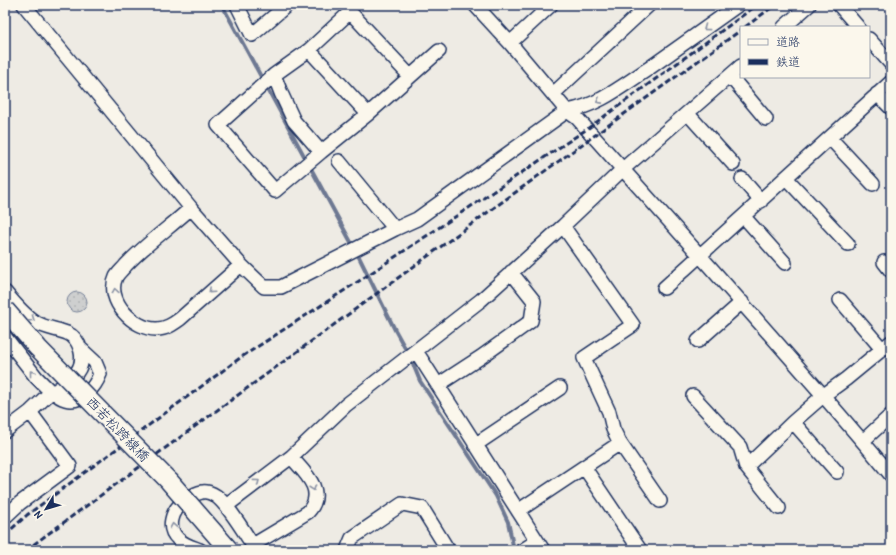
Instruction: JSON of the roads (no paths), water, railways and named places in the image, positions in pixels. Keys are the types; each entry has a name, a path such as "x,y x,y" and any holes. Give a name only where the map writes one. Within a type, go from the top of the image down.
{"main road":[{"name":"西若松跨線橋","path":"5,310 38,348 168,481 229,550"}],"street":[{"path":"24,5 191,208 240,265 264,287 281,288 395,229 417,220 568,111 582,109 599,101 680,47 738,5"},
{"path":"237,5 252,35 287,5"},
{"path":"475,5 510,43 568,111 577,118 700,257 742,302 891,474"},
{"path":"510,43 551,5"},
{"path":"553,94 649,5"},
{"path":"785,26 810,5"},
{"path":"839,5 857,26"},
{"path":"410,76 350,12 310,50 267,81 218,125 275,191 368,114 439,51"},
{"path":"870,40 891,64"},
{"path":"310,50 368,114"},
{"path":"226,506 291,457 346,405 481,300 563,226 623,169 688,114 740,67"},
{"path":"730,76 766,119"},
{"path":"267,81 280,93 294,121 321,152"},
{"path":"664,288 700,257 891,82"},
{"path":"877,94 891,108"},
{"path":"688,114 733,164"},
{"path":"830,138 873,184"},
{"path":"339,161 395,229"},
{"path":"786,178 848,244"},
{"path":"742,179 761,201"},
{"path":"191,208 140,252 117,276 113,286 116,300 121,308 136,323 146,327 158,329 169,326 180,319 240,265"},
{"path":"744,217 785,263"},
{"path":"563,226 633,324 584,358 609,412 613,429 620,443 660,501"},
{"path":"438,386 532,321 534,301 511,272"},
{"path":"5,292 17,307 36,323 68,334 77,340 80,348 80,362 77,372 5,431"},
{"path":"746,467 824,395 887,346 840,300"},
{"path":"698,341 742,302"},
{"path":"5,337 36,377 53,392 64,399 75,400 87,393 96,383 100,374 95,362 80,348"},
{"path":"409,355 438,386 540,545 523,550"},
{"path":"475,445 560,388"},
{"path":"693,396 740,447 746,467 779,508"},
{"path":"5,517 20,503 70,466 30,412"},
{"path":"863,441 891,415"},
{"path":"793,422 837,472"},
{"path":"518,511 620,443"},
{"path":"200,550 187,546 177,538 171,528 175,510 188,498 203,491 210,492 217,496 226,506 254,548 308,512 316,500 313,484 291,457"},
{"path":"584,467 640,550"},
{"path":"347,550 352,538 402,504 422,508 448,550"}],"waterway":[{"path":"222,5 358,255 411,359 420,381 496,496 508,522 514,550"}],"railway":[{"path":"5,535 27,515 240,358 362,279 587,129 757,5"},
{"path":"746,26 775,5"},
{"path":"26,550 495,207 740,31"}]}
